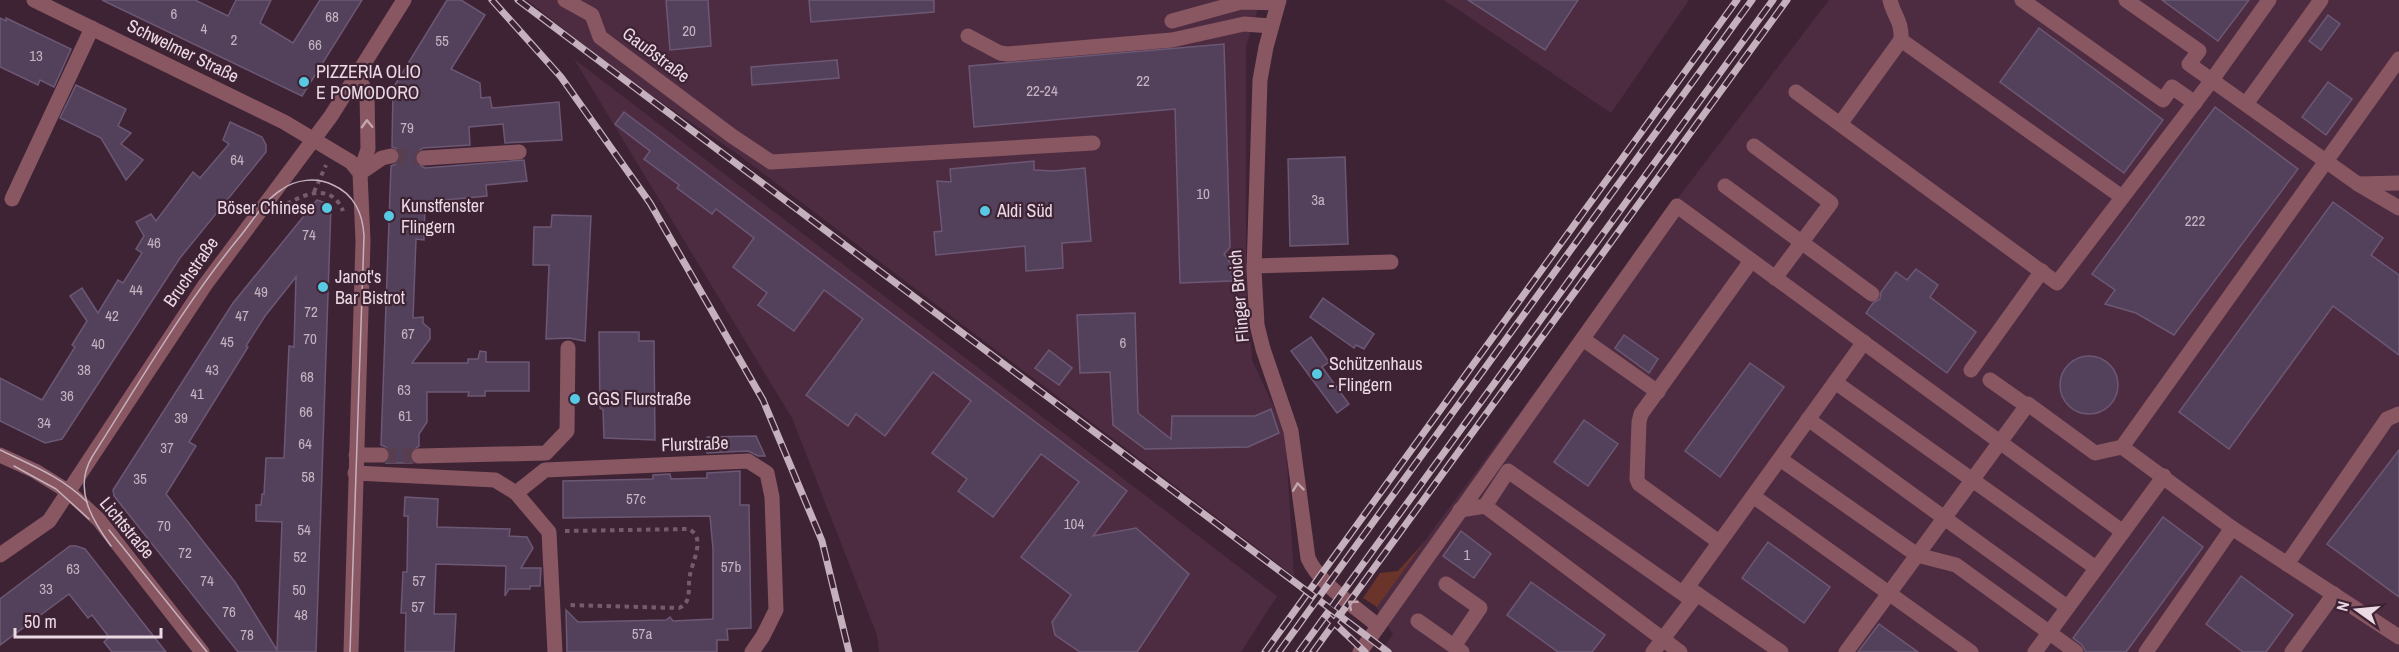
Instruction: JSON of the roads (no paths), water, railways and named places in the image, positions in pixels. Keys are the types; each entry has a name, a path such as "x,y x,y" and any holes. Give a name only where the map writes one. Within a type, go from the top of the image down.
{"street":[{"name":"Schwelmer Straße","path":"34,0 284,122 314,140"},
{"name":"Bruchstraße","path":"0,555 42,528 69,492 205,285 314,140 404,0"},
{"name":"Gaußstraße","path":"565,0 592,15 600,38 732,136 771,162 1093,143"},
{"path":"1840,124 1901,40 1901,24 1892,10 1890,0"},
{"path":"2022,0 2163,100 2172,87 2195,103"},
{"path":"2126,0 2199,51 2188,64 2358,184 2399,208"},
{"path":"1796,92 2057,283 2195,103 2269,0"},
{"path":"2246,104 2321,0"},
{"path":"1172,21 1241,2 1278,2"},
{"name":"Flinger Broich","path":"1278,2 1260,80 1254,266 1257,325 1291,431 1308,558 1312,567 1378,626"},
{"path":"968,36 1000,53 1008,54 1172,40 1244,24 1271,26"},
{"path":"12,199 92,28"},
{"path":"1901,40 2122,196"},
{"path":"1990,380 2027,406 2028,404 2095,453 2122,447 2399,59"},
{"path":"351,652 363,241 360,173 368,149 367,93 357,76"},
{"path":"314,140 351,162 360,173"},
{"path":"1754,146 1831,203 1775,278"},
{"path":"424,158 519,152"},
{"path":"360,173 382,158 391,156"},
{"path":"2358,184 2399,183"},
{"path":"1725,186 1872,294"},
{"path":"1360,652 1677,207 2123,532"},
{"path":"1719,542 1639,484 1637,479 1639,422 1641,414 1751,261"},
{"path":"1254,266 1390,262"},
{"path":"1971,370 2042,272"},
{"path":"1583,339 1658,392"},
{"path":"1653,652 1690,594 1719,542 1864,342"},
{"path":"419,456 546,453 567,431 568,348"},
{"path":"1835,382 2096,568"},
{"path":"1846,652 2027,406"},
{"path":"2287,564 2387,419 2399,414"},
{"path":"1808,419 2067,607"},
{"path":"2122,447 2232,528 2399,636"},
{"name":"Lichtstraße","path":"0,454 69,492 106,530 202,652"},
{"path":"356,455 381,455"},
{"path":"1780,459 1917,555 1956,565 2076,652"},
{"name":"Flurstraße","path":"516,493 545,470 748,462 767,472 772,497 776,610 752,652"},
{"path":"1485,506 1508,471 1780,652"},
{"path":"355,474 495,480 516,493 549,532 555,652"},
{"path":"2035,652 2164,476"},
{"path":"1753,496 1971,652"},
{"path":"1460,510 1485,506 1680,652"},
{"path":"2146,652 2232,528"},
{"path":"1418,621 1458,649 1480,608 1446,584"},
{"path":"2292,652 2334,594"}],"tunnel":[{"path":"391,156 424,158"},
{"path":"381,455 419,456"}],"tram line":[{"path":"111,546 97,526 87,504 84,481 92,457 201,287 265,204 287,186 300,181 313,180 333,185 352,199 362,220 364,236 350,652"},
{"path":"0,450 57,479 87,502"},
{"path":"14,466 56,489 89,519"},
{"path":"109,530 207,652"}],"railway":[{"path":"492,0 561,77 650,203 763,400 822,541 849,652"},
{"path":"518,0 1388,652"},
{"path":"1265,652 1737,0"},
{"path":"1279,652 1752,0"},
{"path":"1299,652 1773,0"},
{"path":"1313,652 1787,0"},
{"path":"1329,618 1365,652"}],"place":[{"name":"PIZZERIA OLIO E POMODORO","path":"304,82"},
{"name":"Böser Chinese","path":"327,208"},
{"name":"Aldi Süd","path":"985,211"},
{"name":"Kunstfenster Flingern","path":"389,216"},
{"name":"Janot's Bar Bistrot","path":"323,287"},
{"name":"Schützenhaus - Flingern","path":"1317,374"},
{"name":"GGS Flurstraße","path":"575,399"}]}
